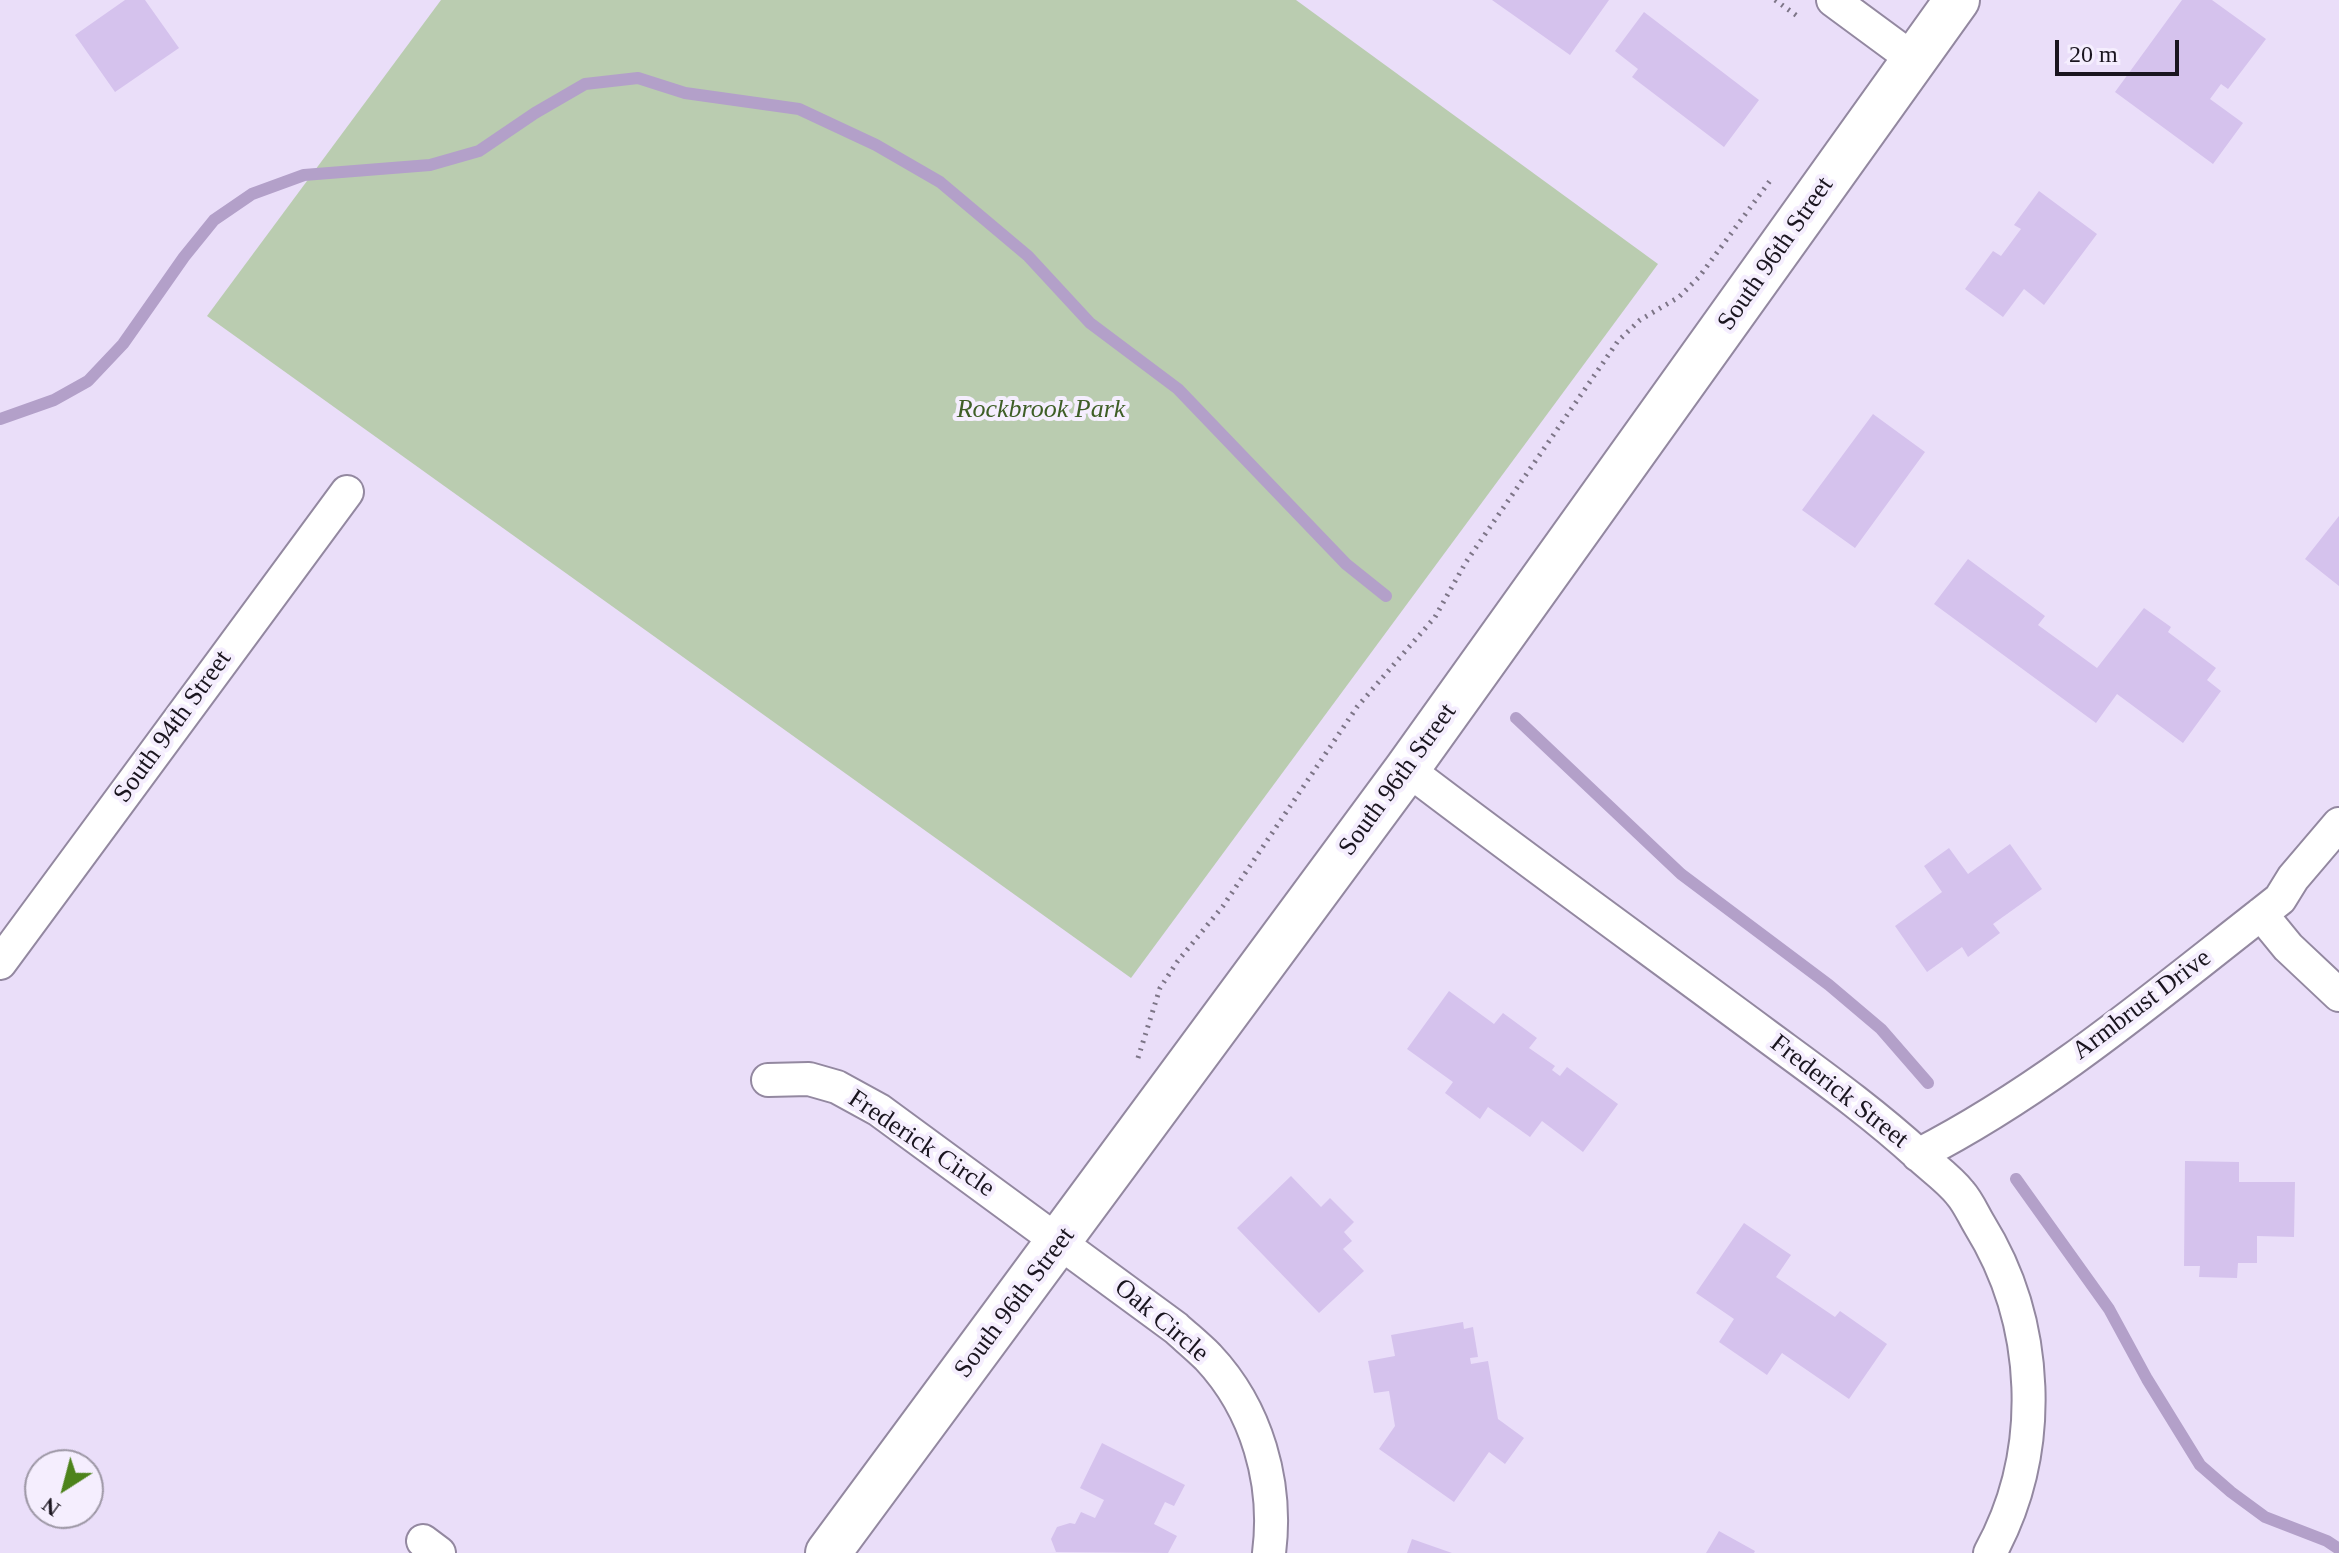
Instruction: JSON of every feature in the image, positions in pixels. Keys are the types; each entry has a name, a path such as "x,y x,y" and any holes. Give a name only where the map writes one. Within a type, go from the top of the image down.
{"street":[{"path":"1833,0 1913,59"},
{"name":"South 96th Street","path":"828,1553 1061,1242 1407,769 1957,0"},
{"name":"South 94th Street","path":"0,963 347,492"},
{"name":"Frederick Street","path":"1407,769 1874,1115 1960,1193 1989,1240 2007,1279 2027,1361 2030,1404 2023,1467 2016,1495 1990,1553"},
{"name":"Armbrust Drive","path":"1918,1155 1978,1123 2090,1048 2261,914 2280,899 2293,878 2339,824"},
{"path":"2261,914 2288,947 2339,995"},
{"name":"Frederick Circle","path":"768,1080 809,1079 837,1087 879,1110 1061,1242"},
{"name":"Oak Circle","path":"1061,1242 1176,1328 1209,1358 1231,1387 1246,1412 1268,1474 1271,1511 1269,1553"}],"path":[{"path":"1138,1061 1160,988 1177,962 1223,906 1357,707 1435,617 1466,562 1618,341 1640,320 1679,297 1699,277 1774,176"}],"green space":[{"name":"Rockbrook Park","path":"441,0 1296,0 1658,264 1131,978 207,316"}],"building":[{"path":"125,0 145,0 179,48 115,92 75,35"},
{"path":"1492,0 1609,0 1570,55"},
{"path":"2182,0 2212,0 2266,39 2228,89 2221,84 2210,99 2243,123 2213,164 2115,92"},
{"path":"1644,12 1759,100 1724,147 1632,77 1638,69 1615,51"},
{"path":"2039,191 2097,234 2044,305 2024,289 2003,317 1965,289 1993,251 2001,256 2021,229 2014,225"},
{"path":"1873,414 1925,452 1855,548 1802,510"},
{"path":"2339,516 2339,586 2305,559"},
{"path":"1968,559 2045,616 2038,625 2097,668 2144,608 2171,627 2168,632 2216,668 2207,680 2221,691 2183,743 2117,694 2096,723 1934,604"},
{"path":"2010,844 2042,889 1993,924 2000,933 1968,957 1962,947 1927,972 1895,926 1942,892 1924,866 1949,848 1968,874"},
{"path":"1449,991 1494,1024 1503,1013 1537,1038 1529,1048 1555,1066 1552,1070 1560,1076 1567,1067 1618,1104 1583,1152 1542,1121 1530,1137 1488,1107 1480,1119 1445,1093 1453,1082 1407,1049"},
{"path":"2185,1161 2239,1162 2239,1182 2295,1182 2294,1237 2257,1236 2257,1263 2238,1263 2237,1278 2199,1277 2200,1266 2184,1266"},
{"path":"1291,1176 1321,1207 1330,1198 1354,1222 1344,1232 1352,1241 1343,1249 1364,1271 1319,1313 1237,1228"},
{"path":"1744,1223 1791,1255 1776,1277 1835,1317 1840,1311 1887,1344 1849,1399 1782,1353 1767,1375 1719,1342 1734,1319 1696,1293"},
{"path":"1463,1322 1464,1329 1473,1327 1478,1357 1470,1358 1471,1364 1488,1361 1498,1419 1524,1438 1505,1464 1489,1452 1454,1502 1379,1449 1395,1426 1389,1391 1374,1393 1368,1361 1395,1356 1391,1335"},
{"path":"1102,1443 1185,1485 1174,1506 1165,1502 1154,1524 1177,1536 1168,1553 1056,1552 1051,1539 1057,1527 1075,1524 1081,1512 1095,1518 1104,1500 1080,1488"},
{"path":"1719,1531 1755,1551 1754,1553 1706,1553"},
{"path":"1412,1539 1452,1553 1407,1553"}],"waterway":[{"path":"0,419 54,400 88,381 123,344 214,220 252,194 304,175 430,165 479,151 585,84 638,78 685,93 799,109 876,145 940,182 1028,256 1090,323 1178,389 1346,564 1386,596"},
{"path":"1516,718 1681,874 1829,985 1881,1029 1928,1083"},
{"path":"2016,1179 2109,1309 2147,1379 2200,1465 2265,1517 2327,1541 2339,1549"}]}
